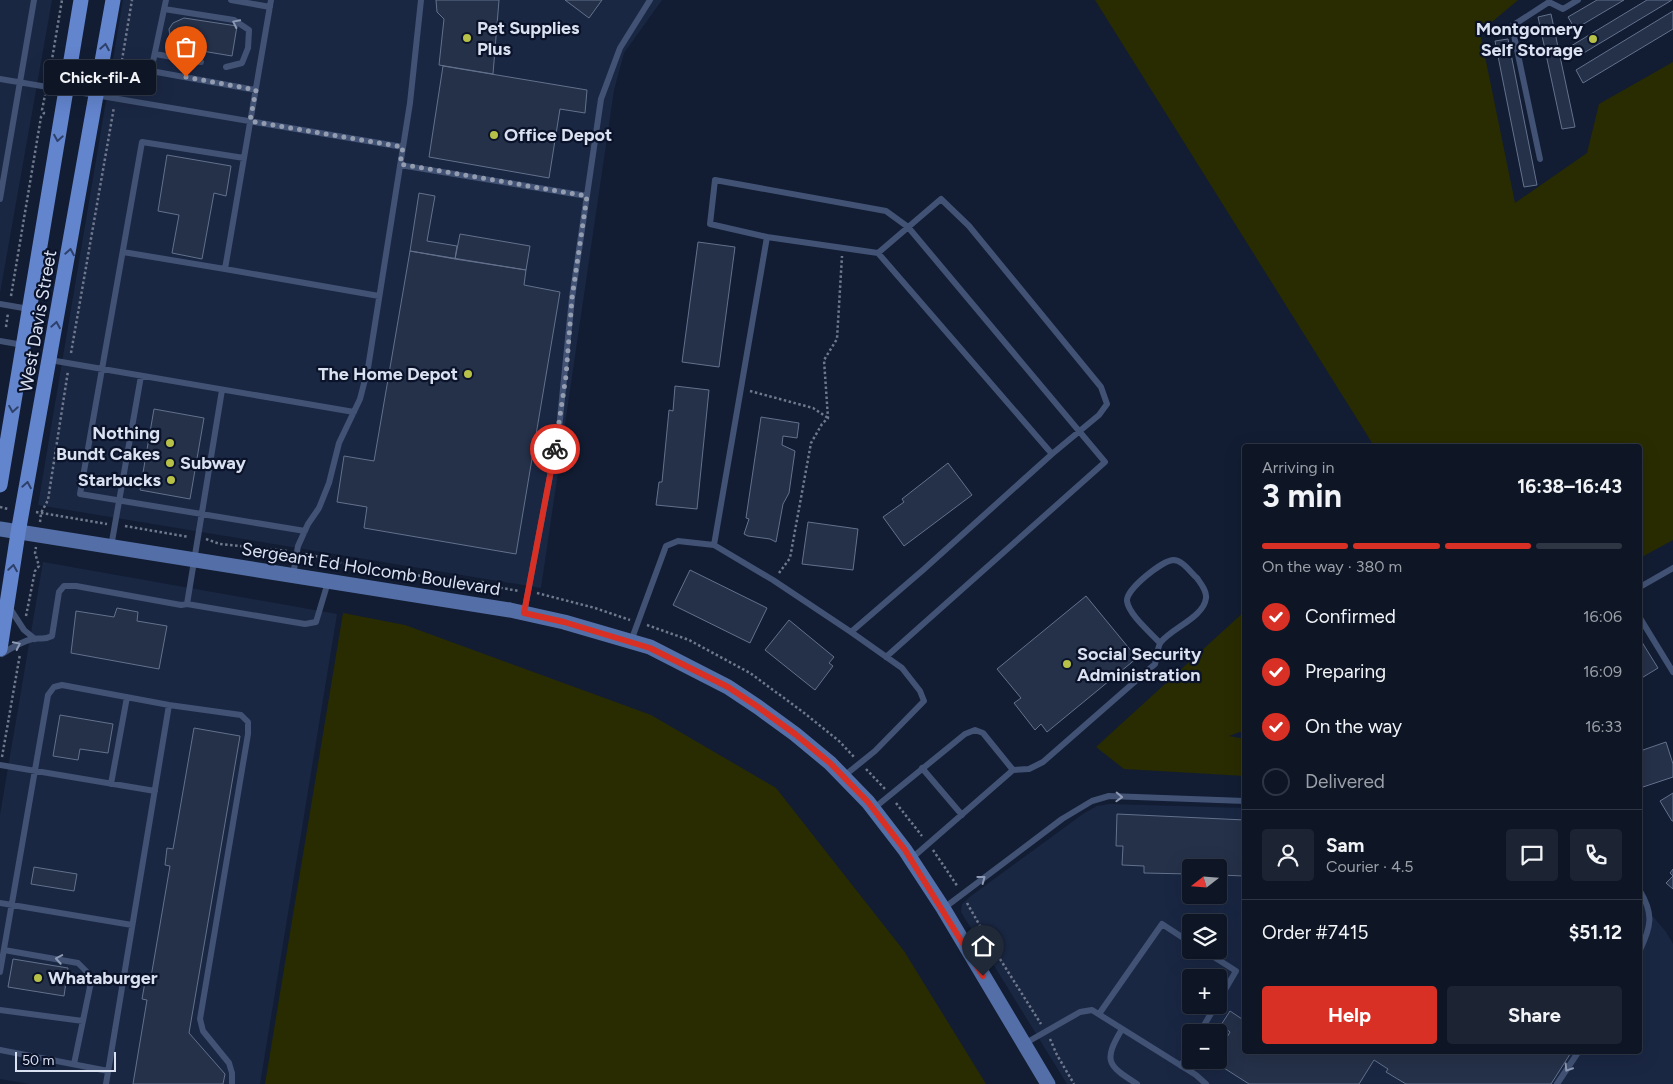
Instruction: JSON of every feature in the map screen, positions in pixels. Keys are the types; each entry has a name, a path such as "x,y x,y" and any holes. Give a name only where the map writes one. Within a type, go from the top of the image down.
{"main road":[{"name":"West Davis Street","path":"0,485 81,0"},
{"name":"West Davis Street","path":"0,649 18,533 113,0"}],"street":[{"name":"Sergeant Ed Holcomb Boulevard","path":"0,529 524,613 564,622 650,648 728,687 795,734 830,763 873,809 911,859 1048,1084"}],"lane":[{"path":"0,199 34,0"},
{"path":"166,0 151,71 256,90"},
{"path":"225,269 270,4 231,0"},
{"path":"293,575 297,552 305,531 319,508 339,443 360,399 368,368 410,103 420,0"},
{"path":"524,613 559,429 572,298 601,98 620,48 650,0"},
{"path":"1540,159 1512,26 1548,2 1562,9 1578,0"},
{"path":"164,9 234,20 249,30 248,48 242,63 226,67"},
{"path":"155,54 201,62"},
{"path":"0,79 403,147"},
{"path":"244,158 142,142 80,494 305,531"},
{"path":"400,164 587,196"},
{"path":"886,656 1105,462 908,227 886,211 715,180 710,224 767,237 878,253 1052,454"},
{"path":"851,632 1052,454 1099,415 1107,404 1101,386 969,226 941,199 878,253"},
{"path":"714,545 767,237"},
{"path":"123,252 379,296"},
{"path":"0,304 29,309"},
{"path":"0,341 23,346"},
{"path":"50,360 354,412"},
{"path":"111,547 141,376"},
{"path":"187,604 222,390"},
{"path":"631,642 666,546 678,541 714,545 773,580 902,668 920,690 924,701 875,751 843,776"},
{"path":"911,859 1013,770 1029,768 1050,756 1155,664 1160,643 1204,607 1206,596 1202,585 1183,564 1174,560 1163,563 1151,572 1130,592 1127,601 1133,614 1160,643"},
{"path":"1642,586 1673,568"},
{"path":"7,603 24,630 35,638 43,640 52,636 59,592 64,586 76,586 181,606 187,604 305,624 316,622 329,581"},
{"path":"1642,621 1673,672"},
{"path":"0,656 22,642 35,638"},
{"path":"0,972 48,695 54,687 62,685 169,705 241,715 248,722 248,734 200,1019 204,1031 229,1063 232,1073 232,1084"},
{"path":"111,784 127,697"},
{"path":"106,1084 169,705"},
{"path":"873,809 965,734 975,730 983,733 1013,770"},
{"path":"0,765 155,791"},
{"path":"922,768 962,815"},
{"path":"942,908 1062,820 1092,801 1109,796 1242,801"},
{"path":"1642,894 1650,915 1648,932 1642,946"},
{"path":"0,903 132,925"},
{"path":"1100,1014 1162,924 1182,937"},
{"path":"4,950 78,963 88,973 91,982 74,1064"},
{"path":"1217,959 1236,971 1227,986"},
{"path":"0,1010 83,1021"},
{"path":"1024,1044 1080,1012 1092,1010 1206,1084"},
{"path":"1122,1029 1113,1045 1110,1056 1112,1064 1116,1071 1137,1084"},
{"path":"0,1050 108,1071"},
{"path":"1557,1084 1577,1054"}],"path":[{"path":"6,327 62,0"},
{"path":"24,630 35,571 39,566 35,553 41,513 48,500 69,364 132,0"},
{"path":"773,580 790,558 811,443 822,424 828,418 824,360 837,339 843,248"},
{"path":"741,389 813,408 828,418"},
{"path":"41,513 209,539 220,544 297,552 341,563 477,585 482,582 502,588 548,595 558,600 595,608 639,622 689,640 750,673 832,736 890,794 929,844 962,894 988,940 1046,1032 1074,1084"},
{"path":"0,765 22,642"}],"shaded area":[{"path":"0,0 52,0 0,293"},
{"path":"123,0 662,0 624,53 614,90 541,588 38,505"},
{"path":"43,562 337,614 260,1084 30,1084 0,1079 0,815"},
{"path":"1110,804 1242,808 1242,1054 1642,1054 1642,903 1666,932 1673,944 1673,1084 1067,1084 961,912 962,904 1083,814 1097,806"}],"green space":[{"path":"1095,0 1518,0 1480,32 1515,203 1587,153 1599,104 1673,62 1673,540 1642,557 1642,444 1373,444"},
{"path":"343,613 405,625 651,715 776,788 904,951 986,1084 265,1084"},
{"path":"1242,614 1242,731 1229,736 1242,738 1242,776 1124,769 1096,747"}],"building":[{"path":"436,0 499,0 493,74 439,65 444,19 437,12"},
{"path":"565,0 602,0 589,18"},
{"path":"1597,0 1624,0 1575,29 1568,17"},
{"path":"1647,0 1672,0 1577,57 1571,46"},
{"path":"1673,11 1673,29 1583,83 1576,70"},
{"path":"1551,14 1575,127 1562,129 1538,17"},
{"path":"184,18 237,26 232,56 184,48 176,44 170,37 169,29 173,23"},
{"path":"1508,39 1537,185 1524,187 1495,41"},
{"name":"Office Depot","path":"443,66 587,90 585,113 560,109 549,178 429,157"},
{"path":"167,155 231,166 226,196 214,193 202,259 172,253 179,215 158,211"},
{"path":"419,193 435,196 427,241 457,246 455,259 410,251"},
{"path":"460,234 530,246 526,270 455,259"},
{"path":"698,242 735,247 719,367 682,362"},
{"name":"The Home Depot","path":"410,251 526,270 524,285 560,292 516,554 364,528 367,507 337,502 344,456 374,461"},
{"path":"675,386 709,390 697,509 656,505 659,482 662,482 669,410 673,411"},
{"path":"154,409 204,418 190,499 140,490"},
{"path":"761,417 799,423 797,438 783,436 782,445 795,451 789,493 783,504 776,542 744,534 749,519 746,518"},
{"path":"948,463 972,495 904,546 883,517 904,502 902,499"},
{"path":"808,522 858,529 853,570 802,564"},
{"path":"690,570 767,608 750,643 673,605"},
{"name":"Social Security Administration","path":"1086,596 1137,658 1047,732 1041,724 1035,730 1014,703 1021,698 997,669"},
{"path":"117,608 138,612 137,621 167,626 159,669 71,653 76,611 114,617"},
{"path":"789,620 834,657 829,663 833,666 815,690 765,650"},
{"path":"1642,642 1658,668 1642,678"},
{"path":"60,715 113,724 108,753 80,749 78,760 53,756"},
{"path":"194,728 240,736 189,1033 225,1074 223,1084 133,1084 147,1000 142,999 145,982 150,983 170,866 165,865 167,848 173,849"},
{"path":"1666,742 1673,764 1673,777 1642,787 1642,750"},
{"path":"1673,793 1673,821 1672,821 1660,801"},
{"path":"1117,814 1242,820 1242,876 1228,875 1228,859 1182,859 1182,874 1144,873 1144,866 1122,865 1123,846 1116,846"},
{"path":"34,867 77,874 74,891 31,884"},
{"path":"1673,876 1673,889 1666,883"},
{"name":"Whataburger","path":"13,959 68,968 64,996 8,987"},
{"path":"1230,1011 1242,1019 1242,1054 1570,1054 1551,1084 1406,1084 1386,1072 1388,1069 1374,1060 1359,1084 1249,1084 1226,1069 1227,1037 1230,1032 1227,1030 1227,1024 1222,1024"}],"way so far":[{"path":"186,77 256,90 250,121 403,147 400,164 587,196 572,298 566,376 555,449"}],"place":[{"name":"Pet Supplies Plus","path":"467,38"},
{"name":"Montgomery Self Storage","path":"1593,39"},
{"name":"Chick-fil-A","path":"186,77"},
{"name":"Office Depot","path":"494,135"},
{"name":"The Home Depot","path":"468,374"},
{"name":"Nothing Bundt Cakes","path":"170,443"},
{"name":"Subway","path":"170,463"},
{"name":"Starbucks","path":"171,480"},
{"name":"Social Security Administration","path":"1067,664"},
{"name":"Whataburger","path":"38,978"}],"route":[{"path":"555,449 524,613 564,622 650,648 728,687 795,734 830,763 868,802 905,850 983,976"}]}
